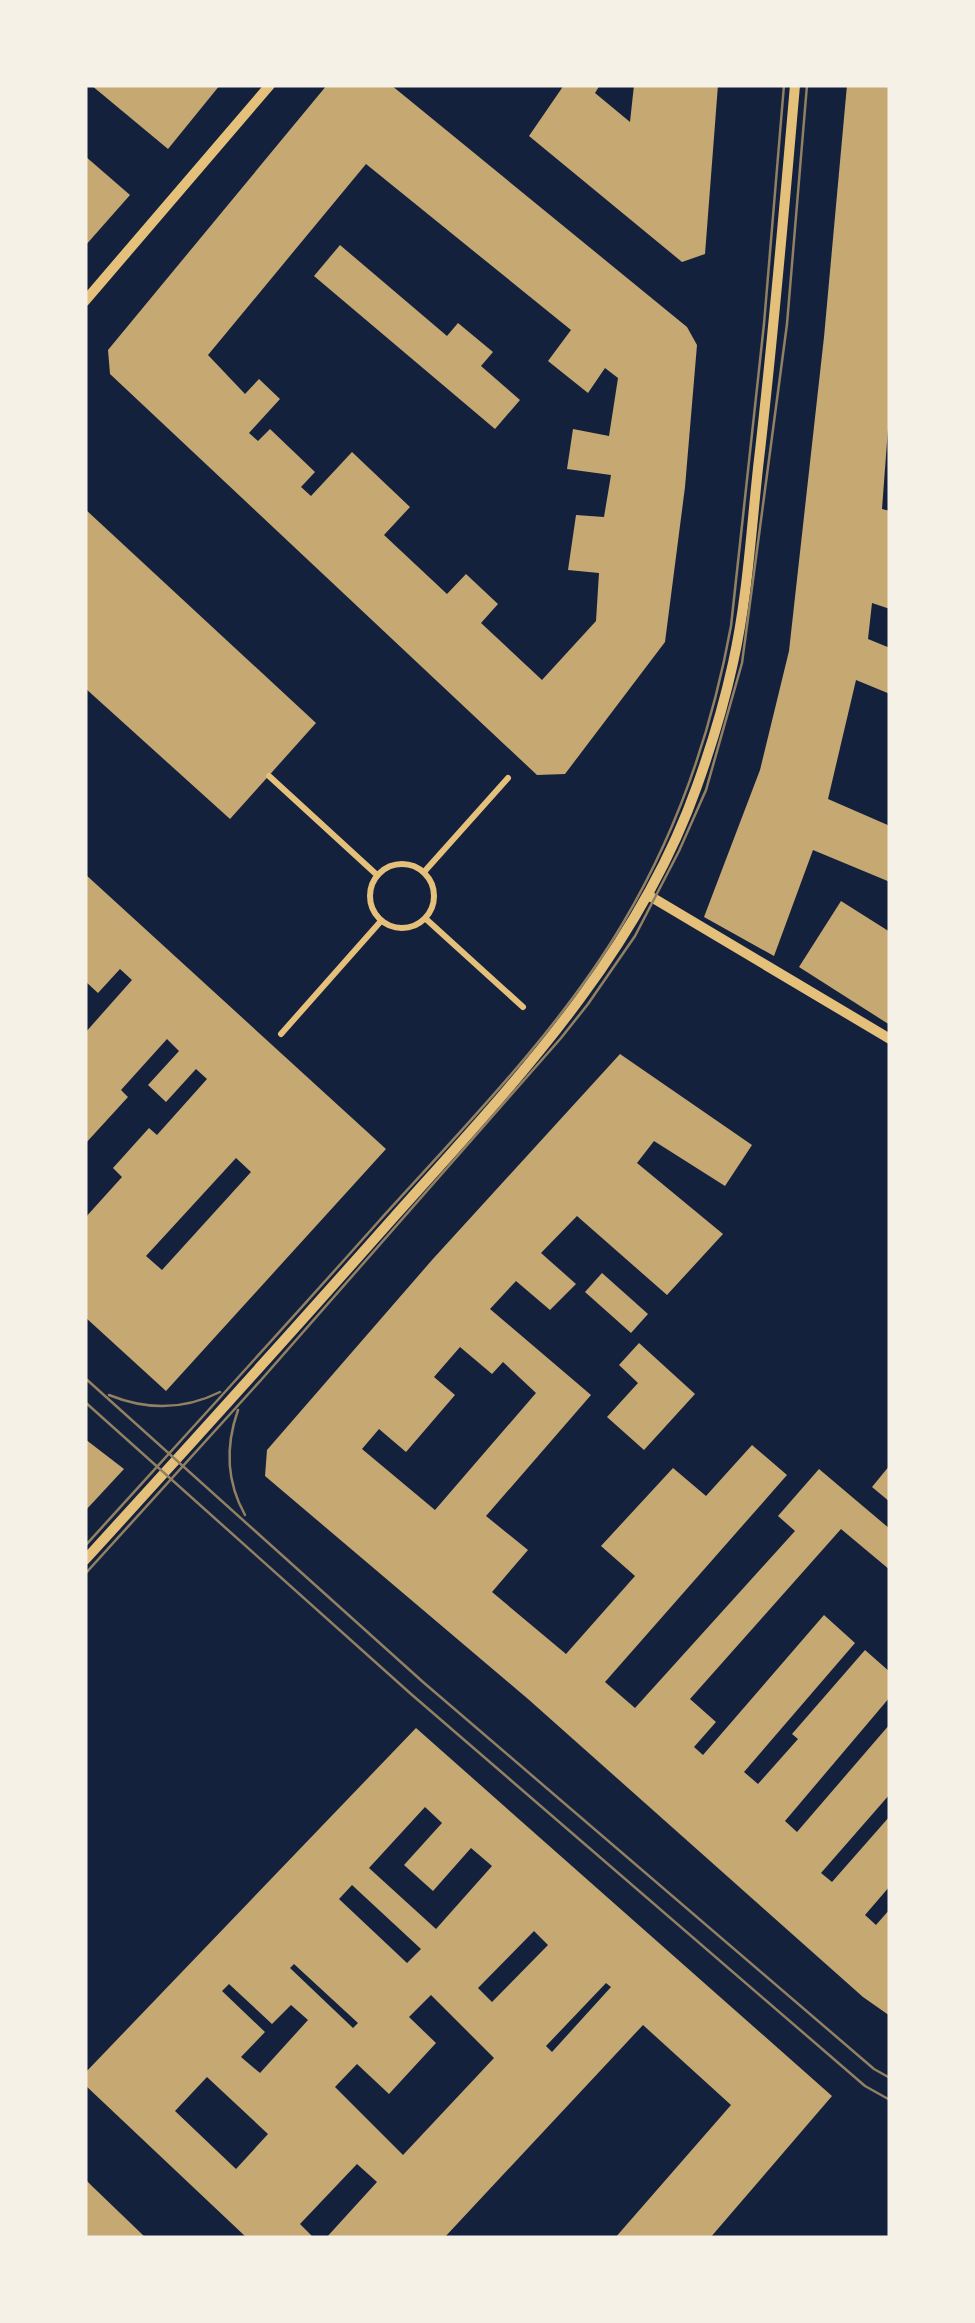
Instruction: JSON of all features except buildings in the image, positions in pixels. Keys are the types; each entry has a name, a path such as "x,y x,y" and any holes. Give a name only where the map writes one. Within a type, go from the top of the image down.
{"street":[{"path":"85,302 270,85"},
{"path":"85,1560 555,1032 604,968 672,847 697,787 734,660 775,324 796,85"},
{"path":"648,895 890,1039"}],"path":[{"path":"269,776 378,874"},
{"path":"424,872 508,778"},
{"path":"411,864 424,872 434,889 434,906 426,919 411,928 395,928 381,922 372,908 370,890 378,874 393,865 411,864"},
{"path":"426,919 523,1007"},
{"path":"281,1034 381,922"}],"tram line":[{"path":"85,1546 540,1040 598,963 660,853 703,742 731,626 764,324 784,85"},
{"path":"85,1574 561,1038 635,936 679,851 706,790 742,663 787,324 807,85"},
{"path":"85,1378 423,1682 874,2069 890,2078"},
{"path":"109,1395 165,1406 193,1402 220,1392"},
{"path":"85,1402 411,1694 865,2086 890,2100"},
{"path":"238,1410 230,1464 234,1489 245,1515"}]}
